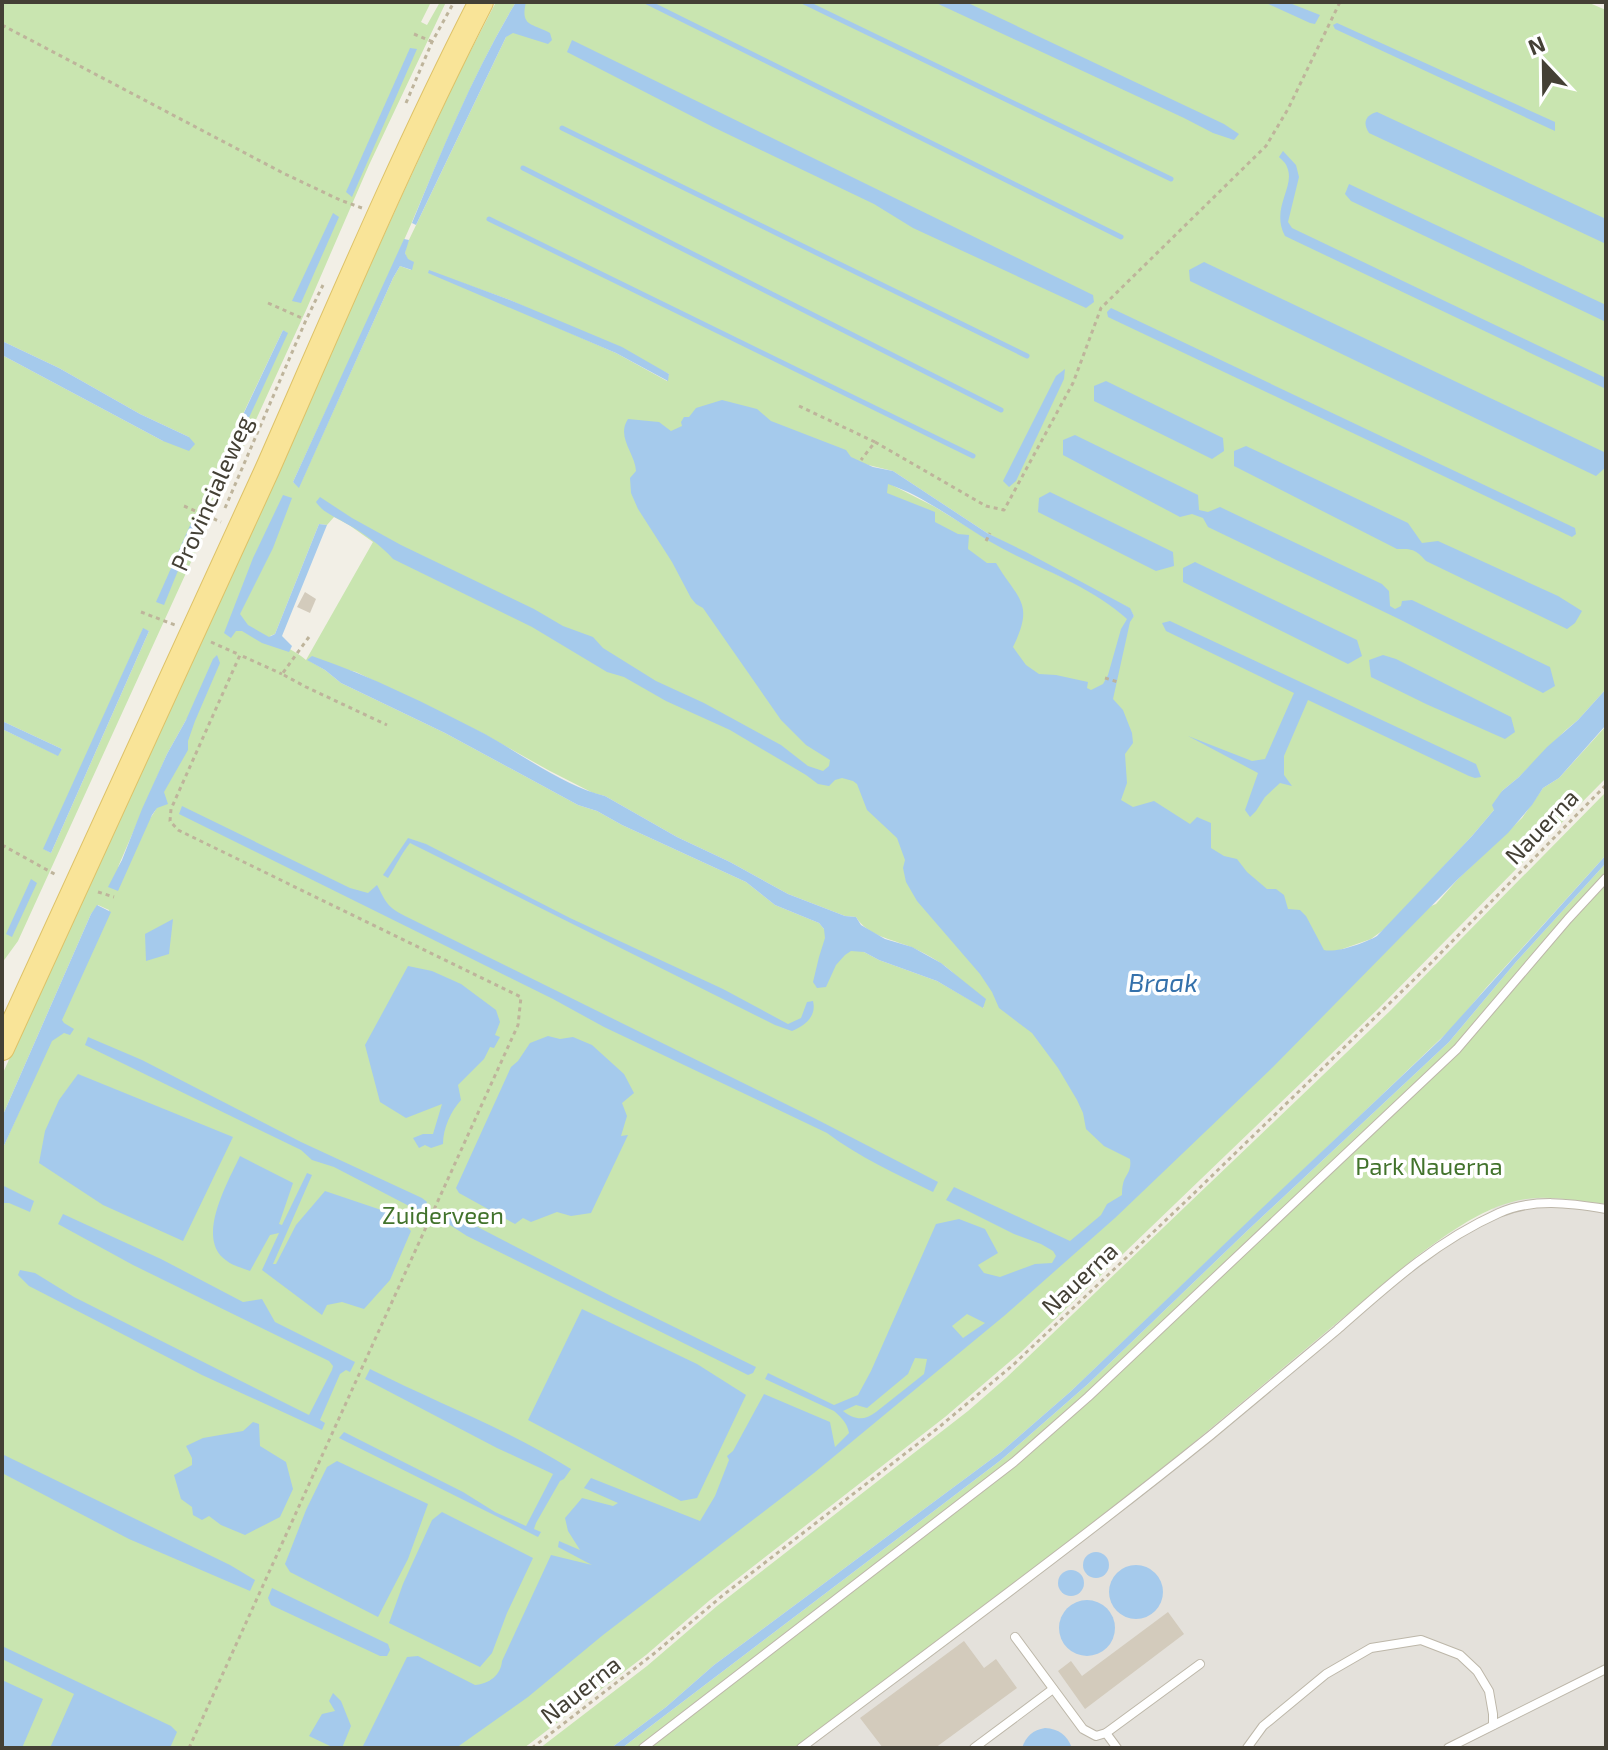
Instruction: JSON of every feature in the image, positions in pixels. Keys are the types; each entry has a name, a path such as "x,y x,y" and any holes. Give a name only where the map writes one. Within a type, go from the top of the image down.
{"main road":[{"path":"2,1048 455,52 481,2"}],"lane":[{"path":"643,1748 1014,1462 1088,1397 1457,1049 1606,878"},
{"path":"801,1748 1140,1492 1293,1368 1416,1262 1442,1244 1499,1213 1525,1205 1556,1203 1606,1209"},
{"path":"1015,1637 1083,1729 1096,1736 1106,1733 1200,1664"},
{"path":"1247,1748 1263,1726 1326,1674 1371,1648 1421,1640 1460,1655 1477,1671 1492,1702 1493,1725"},
{"path":"1448,1748 1606,1669"},
{"path":"974,1748 1053,1689"},
{"path":"1106,1733 1117,1748"}],"path":[{"path":"402,111 432,42 454,2"},
{"path":"799,406 875,442 986,506 1004,510 1073,383 1101,308 1266,146 1288,109 1340,2"},
{"path":"2,25 340,200"},
{"path":"414,34 455,52"},
{"name":"Provincialeweg","path":"225,507 327,278"},
{"path":"268,303 306,320"},
{"path":"861,460 875,442"},
{"path":"184,506 240,530"},
{"path":"986,541 990,533"},
{"path":"141,612 192,633"},
{"path":"282,674 309,637"},
{"path":"219,645 387,725"},
{"path":"189,1748 518,1025 521,997 178,830 170,821 171,809 240,655"},
{"path":"1105,678 1118,682"},
{"name":"Nauerna","path":"532,1748 948,1421 1013,1365 1208,1181 1606,785"},
{"path":"2,845 77,885 114,897"}],"shaded area":[{"path":"1606,1068 1606,1748 795,1748 1180,1454 1417,1256 1453,1231 1492,1210"}],"green space":[{"path":"2,2 431,2 421,22 427,25 440,2 446,2 369,165 307,308 18,941 2,963 2,729 57,755 62,749 2,721 2,355 163,441 189,437 2,341","holes":["283,330 287,333 213,495 207,490","143,629 149,631 51,853 44,849"]},
{"name":"Zuiderveen","path":"496,2 516,2 460,110 293,482 299,487 393,278 400,266 411,270 405,253 406,246 506,37 526,2 1587,2 1606,10 1606,689 1578,720 1502,791 1494,810 1472,836 1386,928 1371,939 1334,952 1352,985 1368,964 1436,904 1522,818 1543,788 1559,778 1606,726 1606,778 1378,1009 1021,1352 945,1417 524,1748 2,1748 2,1192 5,1187 2,1185 2,1150 109,910 98,905 91,914 2,1117 2,1075 458,75","holes":["429,271 510,300 669,374 667,381 616,353","864,464 893,471 987,533 1129,608 1134,616 1125,625 1128,619 1098,595 992,542 888,483","334,517 373,542 306,660 270,636 275,634 319,524 327,525","308,660 356,672 484,734 593,793 605,796 788,894 845,916 856,917 873,933 946,966 984,1008 937,981 879,960 824,929 819,923 775,905 746,882 597,811 578,805 445,733 341,683","205,695 155,811 118,867 167,754 186,720"]},
{"path":"1606,792 1606,855 1453,1027 1070,1392 1001,1452 714,1665 666,1707 611,1748 540,1748 1006,1378 1391,1010"},
{"name":"Park Nauerna","path":"1606,863 1606,1204 1555,1198 1521,1200 1489,1210 1444,1237 1085,1529 795,1748 622,1748 1001,1460 1088,1384 1449,1042"}],"water":[{"path":"516,2 526,2 526,20 550,33 552,40 548,44 513,33 506,37 416,225 412,223 460,110"},
{"path":"934,2 966,2 1224,124 1239,134 1234,140 1213,133"},
{"path":"1264,2 1287,2 1320,15 1315,24 1310,23"},
{"path":"1337,23 1555,122 1555,131 1335,29 1333,25"},
{"path":"572,40 1093,295 1094,302 1086,308 913,228 874,204 713,127 567,52"},
{"path":"410,48 417,49 352,197 346,192"},
{"path":"1377,112 1606,219 1606,244 1369,133 1366,120"},
{"path":"1283,151 1296,165 1299,177 1288,222 1292,228 1606,378 1606,389 1285,236 1280,216 1289,175 1286,164 1279,157"},
{"path":"1349,184 1606,305 1606,322 1351,201 1345,194"},
{"path":"333,213 339,217 301,303 292,301"},
{"path":"404,239 409,240 405,253 414,262 412,270 400,266 393,278 299,488 293,482"},
{"path":"1204,262 1604,452 1606,467 1596,476 1190,281 1189,270"},
{"path":"429,270 622,347 669,374 668,381 616,353 428,273"},
{"path":"1111,308 1575,528 1576,534 1572,537 1108,317 1107,312"},
{"path":"283,330 288,333 213,496 207,491"},
{"path":"2,341 189,437 195,444 189,451 163,441 2,355"},
{"path":"1065,369 1064,379 1016,481 1009,487 1003,481 1056,376"},
{"path":"1106,381 1223,438 1224,451 1212,459 1094,401 1094,386"},
{"name":"Braak","path":"722,400 757,409 771,421 846,450 851,457 873,467 893,471 987,533 1130,608 1134,616 1130,622 1113,699 1123,710 1133,743 1125,754 1127,783 1121,800 1133,807 1154,801 1190,824 1197,817 1211,823 1211,848 1237,859 1267,889 1276,889 1284,895 1288,909 1300,910 1306,916 1324,950 1351,947 1377,936 1472,836 1494,810 1492,805 1502,791 1578,720 1606,689 1606,725 1559,778 1543,788 1508,833 1457,880 1273,1067 1115,1218 1004,1316 814,1473 603,1635 528,1697 456,1748 362,1748 407,1657 418,1656 475,1685 489,1681 499,1671 551,1555 592,1565 558,1547 559,1541 580,1550 568,1531 565,1518 582,1498 613,1506 618,1503 584,1488 591,1478 700,1521 715,1496 729,1460 727,1456 733,1451 764,1394 830,1422 835,1447 849,1433 834,1411 765,1379 768,1373 834,1405 858,1395 936,1224 959,1219 985,1229 998,1253 978,1265 984,1273 1000,1277 1035,1264 1052,1263 1056,1256 1053,1251 946,1200 954,1187 1070,1241 1101,1215 1107,1204 1122,1195 1130,1167 1130,1159 1104,1146 1086,1129 1083,1113 1058,1068 1032,1033 999,1008 980,974 917,901 906,882 905,860 897,838 867,810 857,784 842,778 829,786 818,784 730,730 666,701 624,677 607,672 532,627 393,559 372,540 326,512 316,502 320,497 401,545 563,626 593,637 603,648 656,681 704,703 781,745 808,766 823,771 830,760 806,745 781,720 703,608 691,598 631,493 630,478 636,471 625,439 628,419 659,422 671,431 682,426 684,417 689,417 696,408","holes":["888,484 927,502 1006,551 1095,595 1127,619 1103,684 1091,690 1087,688 1088,682 1039,674 1026,665 1013,647 1023,620 1021,602 996,563 987,563 968,549 969,535 958,534 935,522 935,512 887,493","967,1314 985,1323 963,1338 952,1326","915,1358 927,1359 924,1374 872,1415 860,1418 843,1411 856,1405 867,1408 908,1374"]},
{"path":"1075,435 1198,495 1199,510 1208,512 1220,507 1382,584 1389,591 1390,606 1395,609 1401,606 1402,601 1412,600 1550,667 1555,686 1543,693 1208,527 1203,518 1192,514 1180,517 1063,455 1063,440"},
{"path":"1246,446 1408,523 1422,543 1438,541 1558,596 1582,611 1567,629 1426,561 1413,550 1397,549 1234,466 1234,451"},
{"path":"1050,492 1173,552 1174,566 1156,571 1038,512 1039,498"},
{"path":"283,495 292,498 273,548 240,614 248,625 269,637 275,634 319,524 327,525 282,636 292,646 289,652 262,643 242,631 236,631 231,638 224,633 253,558"},
{"path":"192,521 197,524 164,605 156,602"},
{"path":"1195,562 1357,640 1362,656 1348,664 1183,582 1183,568"},
{"path":"1170,621 1476,764 1481,777 1469,776 1308,700 1284,756 1284,775 1292,786 1280,783 1250,817 1245,810 1258,773 1188,736 1252,761 1265,759 1294,693 1166,631 1162,623"},
{"path":"143,628 149,631 51,853 43,849"},
{"path":"217,655 220,663 195,721 188,750 164,792 168,804 157,808 152,815 118,891 108,887 167,754"},
{"path":"1383,655 1511,717 1515,732 1505,739 1371,677 1369,660"},
{"path":"312,656 443,712 559,778 605,796 788,894 845,916 856,917 861,925 885,939 912,947 941,963 986,999 983,1008 937,981 864,952 851,951 845,955 836,965 826,987 817,988 813,982 825,938 824,929 819,923 775,905 746,882 597,811 578,805 445,733 341,683 307,660"},
{"path":"2,721 62,749 58,756 2,729"},
{"path":"182,806 350,888 368,893 377,885 388,904 399,913 938,1182 933,1192 865,1157 827,1133 604,1027 179,814"},
{"path":"408,838 723,989 788,1024 801,1018 807,1002 813,1001 813,1012 805,1024 792,1031 775,1025 410,843 388,878 383,875"},
{"path":"1606,855 1606,863 1449,1042 1088,1384 1001,1460 622,1748 611,1748 666,1707 714,1665 1001,1452 1070,1392 1440,1040"},
{"path":"31,879 37,883 12,937 6,934"},
{"path":"97,905 111,912 62,1020 74,1029 70,1035 64,1033 52,1041 2,1150 2,1117"},
{"path":"173,919 169,954 146,961 145,934"},
{"path":"408,966 432,971 461,984 496,1010 500,1022 495,1035 500,1037 494,1048 490,1047 484,1059 458,1085 461,1100 448,1120 443,1144 431,1148 425,1145 419,1148 413,1138 433,1134 442,1104 406,1118 380,1102 365,1045"},
{"path":"548,1036 560,1039 573,1037 592,1045 624,1074 634,1093 622,1103 627,1116 621,1136 628,1135 591,1213 571,1216 557,1212 531,1222 523,1218 515,1224 459,1193 456,1188 511,1067 530,1043"},
{"path":"88,1037 142,1060 301,1142 422,1198 427,1202 423,1211 334,1167 312,1160 301,1150 85,1045"},
{"path":"78,1074 233,1137 183,1241 103,1205 39,1163 45,1131 59,1100"},
{"path":"240,1156 293,1183 279,1224 282,1225 307,1173 312,1175 273,1264 276,1264 296,1225 325,1191 396,1215 411,1231 390,1280 364,1309 342,1302 327,1305 322,1315 262,1270 279,1233 270,1235 250,1271 229,1263 218,1252 213,1239 213,1225 222,1195"},
{"path":"2,1185 34,1201 30,1212 2,1203"},
{"path":"445,1210 756,1367 753,1373 748,1375 467,1236 439,1218"},
{"path":"63,1214 161,1259 243,1302 262,1299 275,1322 355,1362 350,1372 346,1370 340,1374 320,1420 325,1423 322,1430 202,1375 29,1286 18,1275 20,1270 35,1273 74,1297 309,1415 332,1370 329,1361 133,1265 58,1224"},
{"path":"582,1309 697,1364 746,1395 697,1498 681,1501 528,1420"},
{"path":"370,1369 497,1429 571,1469 560,1481 536,1523 534,1529 541,1532 538,1537 339,1438 344,1432 526,1526 553,1474 365,1379"},
{"path":"253,1422 259,1424 260,1446 286,1462 293,1489 280,1517 245,1535 209,1516 202,1520 193,1515 192,1507 181,1499 174,1475 192,1465 186,1446 203,1438 243,1431"},
{"path":"2,1454 230,1565 255,1580 250,1591 129,1539 2,1473"},
{"path":"337,1461 428,1504 408,1559 378,1617 290,1572 285,1564 327,1467"},
{"path":"442,1512 533,1558 492,1653 480,1667 389,1623 432,1520"},
{"path":"1096,1552 1105,1556 1109,1565 1105,1574 1096,1578 1087,1574 1083,1565 1087,1556"},
{"path":"1136,1565 1155,1573 1163,1592 1155,1611 1136,1619 1117,1611 1109,1592 1117,1573"},
{"path":"1071,1570 1080,1574 1084,1583 1080,1592 1071,1596 1062,1592 1058,1583 1062,1574"},
{"path":"272,1588 388,1644 390,1650 387,1656 380,1656 271,1605 268,1598"},
{"path":"1087,1600 1107,1608 1115,1628 1107,1648 1087,1656 1067,1648 1059,1628 1067,1608"},
{"path":"2,1646 171,1726 177,1732 170,1748 50,1748 74,1694 2,1659"},
{"path":"2,1680 43,1699 22,1748 2,1748"},
{"path":"333,1693 341,1701 351,1726 342,1748 330,1748 309,1736 322,1714 335,1711 329,1701"},
{"path":"1045,1728 1062,1734 1072,1748 1022,1748 1030,1734"}],"building":[{"path":"305,592 316,599 310,613 297,607"},
{"path":"1168,1612 1184,1634 1085,1709 1058,1671 1071,1661 1082,1676"},
{"path":"964,1641 984,1668 996,1659 1017,1688 935,1748 883,1748 860,1718"}],"waterway":[{"path":"647,2 1121,237"},
{"path":"804,2 1171,179"},
{"path":"562,128 1027,356"},
{"path":"523,168 1001,410"},
{"path":"489,219 973,456"}]}
